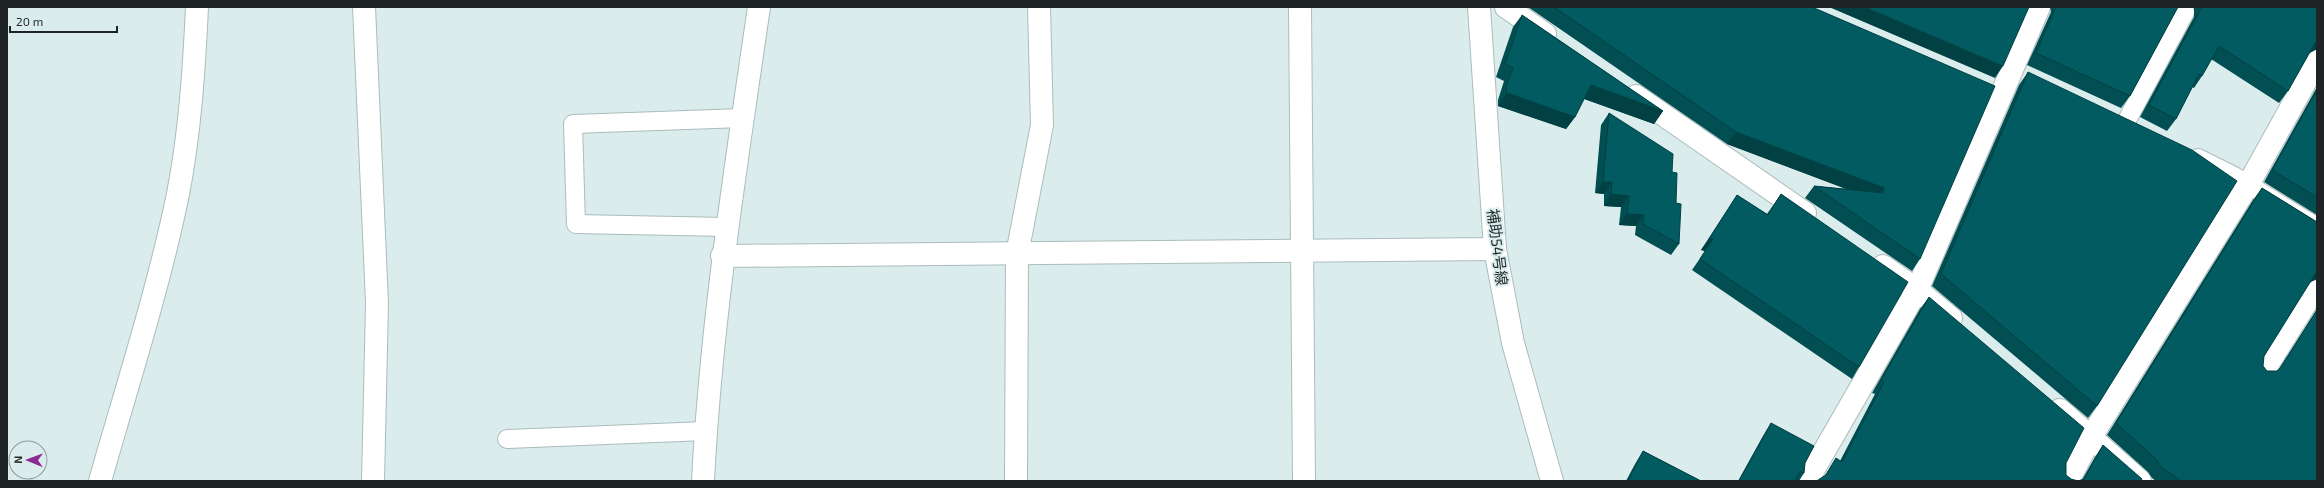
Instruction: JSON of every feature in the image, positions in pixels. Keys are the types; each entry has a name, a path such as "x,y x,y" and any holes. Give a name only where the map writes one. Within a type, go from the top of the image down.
{"street":[{"path":"100,481 155,290 178,194 193,88 197,7"},
{"path":"364,7 377,303 373,481"},
{"path":"703,481 705,431 722,256 759,7"},
{"path":"1016,481 1018,254 1042,125 1039,7"},
{"path":"1300,7 1304,481"},
{"name":"補助54号線","path":"1479,7 1495,249 1513,343 1552,481"},
{"path":"1506,7 1564,47"},
{"path":"1806,481 1917,290 1994,90 2019,73 2039,7"},
{"path":"2068,481 2091,437 2248,185 2317,61"},
{"path":"1617,83 1819,223"},
{"path":"722,256 1495,249"},
{"path":"1865,254 1917,290 1965,330"},
{"path":"2043,396 2140,481"}],"lane":[{"path":"2126,122 2185,12"},
{"path":"727,227 576,224 573,124 743,118"},
{"path":"2180,149 2248,185 2317,227"},
{"path":"2264,374 2317,289"},
{"path":"507,440 705,431"}],"building":[{"path":"1554,7 1812,7 1995,86 1920,259 1814,186 1883,193 1884,188 1736,132"},
{"path":"1865,7 2029,7 2003,66"},
{"path":"2056,7 2178,7 2130,96 2036,53"},
{"path":"2202,7 2317,7 2317,41 2288,91 2219,46 2202,76 2199,74 2176,119 2149,105"},
{"path":"1522,15 1663,111 1591,85 1575,117 1507,93 1506,87 1513,68 1505,64"},
{"path":"2028,72 2192,150 2237,181 2097,406 1941,274"},
{"path":"2317,90 2317,197 2272,170"},
{"path":"1609,113 1673,154 1672,172 1677,173 1676,203 1681,204 1679,244 1643,224 1644,215 1627,214 1629,196 1611,194 1612,182 1603,182"},
{"path":"2262,188 2317,222 2317,271 2264,356 2263,366 2267,371 2277,371 2281,367 2317,310 2317,481 2181,481 2160,466 2157,460 2116,423"},
{"path":"1781,194 1908,282 1859,367 1700,259 1713,239 1709,239 1737,195 1768,215"},
{"path":"1929,297 2084,428 2066,463 2066,475 2071,479 2078,481 1818,480 1826,475 1836,458 1842,462 1884,382 1881,380"},
{"path":"1771,423 1814,446 1805,463 1804,473 1800,471 1795,481 1739,481"},
{"path":"2103,445 2142,479 2141,481 2078,481 2084,479"},
{"path":"1643,451 1701,481 1628,481"}]}
